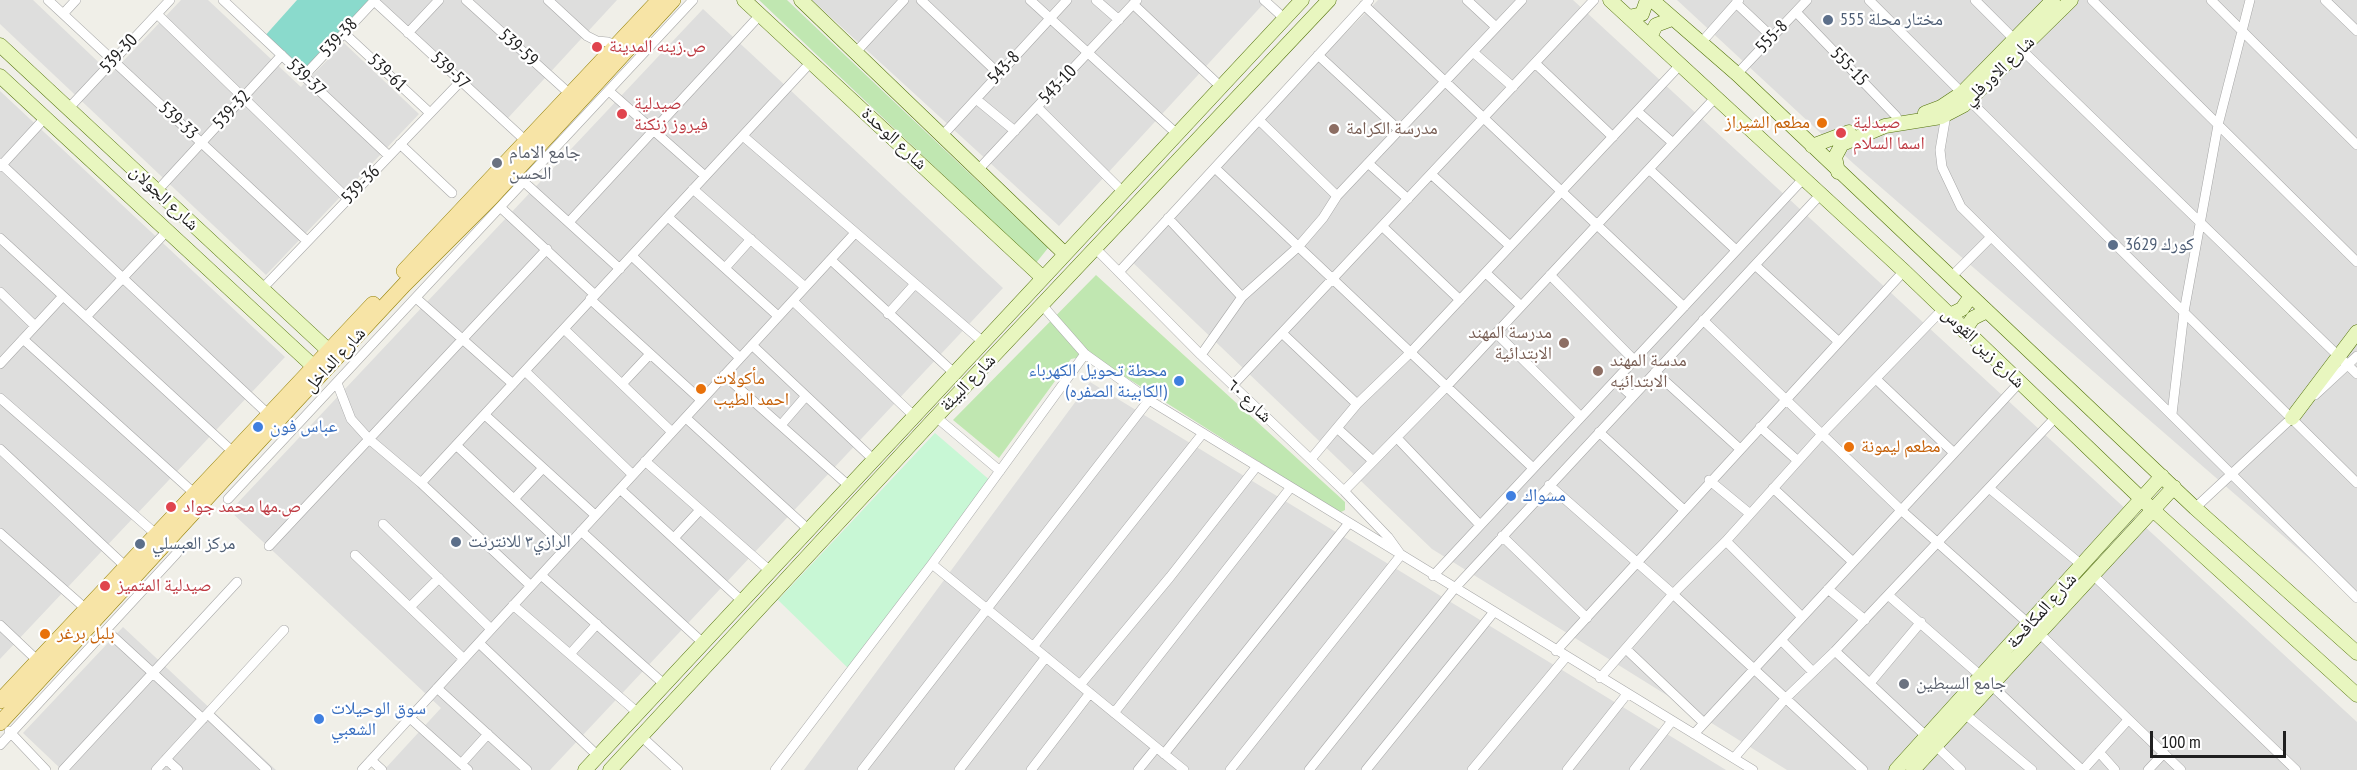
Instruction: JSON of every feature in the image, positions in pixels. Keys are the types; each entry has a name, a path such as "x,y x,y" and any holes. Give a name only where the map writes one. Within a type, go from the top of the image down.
{"main road":[{"name":"شارع الداخل","path":"0,701 328,350 571,95 623,56 659,0"},
{"name":"شارع الداخل","path":"4,726 295,402 404,285 491,198 674,0"}],"street":[{"name":"539-33","path":"48,0 307,242"},
{"path":"63,14 76,0"},
{"name":"539-30","path":"68,109 170,0"},
{"name":"539-37","path":"223,0 389,156"},
{"name":"539-57","path":"374,0 527,142"},
{"name":"539-38","path":"304,76 374,0"},
{"path":"408,33 439,0"},
{"name":"539-59","path":"466,0 571,95"},
{"path":"548,0 587,36 597,41 604,40 623,56"},
{"path":"228,499 609,91 623,56 693,0"},
{"name":"شارع الوحدة","path":"744,0 1043,278"},
{"name":"شارع الوحدة","path":"801,0 1065,254"},
{"path":"856,52 904,0"},
{"path":"921,0 999,74"},
{"path":"1030,0 1177,134"},
{"name":"543-8","path":"942,136 1067,0"},
{"path":"1096,0 1119,20"},
{"path":"1264,0 1285,19"},
{"name":"شارع البيئة","path":"585,770 1302,0"},
{"name":"شارع البيئة","path":"610,770 792,576 936,417 1329,0"},
{"path":"1467,0 1496,27"},
{"path":"1201,355 1242,297 1298,247 1323,218 1337,195 1522,0"},
{"path":"1233,385 1594,0"},
{"name":"شارع زين القوس","path":"1610,0 1904,271 1945,313 2141,499 2357,695"},
{"path":"1629,17 1642,14 1647,0"},
{"name":"شارع زين القوس","path":"1652,0 1737,75 2195,508 2357,653"},
{"name":"555-8","path":"1737,75 1807,0"},
{"path":"1869,0 2357,483"},
{"path":"1975,0 2357,374"},
{"name":"شارع الاورفلي","path":"2018,44 2052,0"},
{"name":"شارع الاورفلي","path":"1838,172 1835,157 1842,144 1898,120 1943,111 1966,97 2018,44 2071,0"},
{"path":"2092,0 2357,262"},
{"path":"2211,0 2357,145"},
{"path":"2172,414 2184,312 2218,125 2250,0"},
{"path":"2325,0 2357,31"},
{"path":"1135,2 1221,87"},
{"name":"543-10","path":"978,170 1135,2"},
{"path":"1700,44 1738,2 1772,37"},
{"path":"1119,272 1367,3 1445,81 1598,223 1684,307"},
{"name":"555-15","path":"1796,12 1898,120"},
{"path":"156,14 348,199"},
{"path":"570,221 760,15"},
{"path":"1650,37 1656,25 1672,18"},
{"name":"539-61","path":"344,33 430,113"},
{"name":"شارع الجولان","path":"0,45 328,350"},
{"path":"1473,51 1513,87"},
{"name":"539-32","path":"157,191 282,55"},
{"path":"1318,55 1399,130"},
{"path":"421,483 811,62"},
{"path":"1535,63 1613,137"},
{"path":"1311,459 1357,404 1410,353 1680,65"},
{"name":"شارع الجولان","path":"0,76 313,366"},
{"name":"539-36","path":"262,289 461,81"},
{"path":"609,91 705,176"},
{"path":"1344,491 1447,386 1715,98"},
{"path":"976,99 1015,131"},
{"path":"1038,107 1124,192"},
{"path":"1637,111 1673,143"},
{"path":"1943,111 1940,150 1942,167 1961,207 2357,598"},
{"path":"45,118 1,165 268,414"},
{"path":"1259,120 1337,195"},
{"name":"شارع الاورفلي","path":"1812,146 1832,141 1868,123 1898,120"},
{"path":"742,136 983,342"},
{"path":"400,144 452,193"},
{"path":"1154,159 1168,172"},
{"path":"1368,163 1408,199"},
{"path":"1215,168 1533,468"},
{"path":"1649,169 1736,250"},
{"path":"1431,174 1510,246"},
{"path":"1433,576 1803,179"},
{"path":"524,182 570,221 620,269"},
{"path":"693,189 805,287"},
{"path":"1309,770 1454,589 1820,195"},
{"path":"500,207 547,249 650,354 701,400"},
{"path":"668,217 778,316"},
{"path":"1168,219 1242,297"},
{"path":"1382,226 1460,300"},
{"path":"86,317 167,231"},
{"path":"362,770 855,233"},
{"path":"1951,277 1991,237"},
{"path":"0,238 233,452"},
{"path":"725,268 751,239"},
{"path":"268,546 547,249"},
{"name":"شارع ٦٠","path":"1096,249 1201,355 1344,491 1388,537 1401,555"},
{"path":"632,256 740,358"},
{"path":"831,260 954,373"},
{"path":"1755,265 1839,342"},
{"path":"1556,651 1638,563 1709,480 1904,271"},
{"path":"1486,273 1521,306"},
{"path":"1550,275 1634,360"},
{"path":"888,314 914,285"},
{"path":"0,292 35,326"},
{"path":"0,364 63,296"},
{"path":"1600,678 1673,594 1726,542 1749,513 1823,434 1945,313 1962,309 1971,296"},
{"path":"416,298 513,384"},
{"path":"793,302 915,416"},
{"path":"1042,305 1085,354 1149,400 1493,613 1734,758 1741,767 1753,770"},
{"path":"1965,332 1973,318 1987,311"},
{"path":"1703,320 1901,510 1939,541 2034,629 2181,770"},
{"path":"564,329 672,432"},
{"path":"2195,508 2292,418 2343,360 2357,332"},
{"path":"1282,333 1357,404"},
{"path":"1496,333 1581,417"},
{"path":"23,339 195,494"},
{"path":"752,345 874,460"},
{"path":"622,384 650,354"},
{"path":"775,770 932,564 1085,354"},
{"path":"2343,360 2357,356"},
{"path":"525,371 633,475"},
{"path":"1655,372 1740,449"},
{"path":"724,375 849,486"},
{"path":"1878,380 1954,453"},
{"path":"1615,381 1632,396"},
{"path":"337,383 351,419 369,438 421,483 531,586"},
{"path":"1694,734 2019,383"},
{"path":"780,425 806,396"},
{"path":"0,398 157,535"},
{"path":"862,770 1149,400"},
{"path":"295,402 308,413"},
{"path":"484,415 595,515"},
{"path":"686,417 809,530"},
{"path":"936,417 1000,471"},
{"path":"1734,758 1785,699 1865,620 2055,418"},
{"path":"1760,427 1798,461"},
{"path":"1337,428 1373,461"},
{"path":"1599,432 1684,510"},
{"path":"1033,646 1203,433"},
{"path":"1397,438 1480,525"},
{"path":"456,445 566,548"},
{"path":"0,449 126,567"},
{"path":"645,461 700,510 774,567 792,576"},
{"path":"1080,685 1170,577 1257,466"},
{"path":"514,499 543,468"},
{"name":"شارع المكافحة","path":"2088,570 2141,499 2162,476"},
{"path":"1709,480 1749,513"},
{"path":"1550,485 1673,594 1863,770"},
{"path":"1114,713 1291,488"},
{"path":"1773,488 1854,561"},
{"path":"1989,488 2088,570 2296,770"},
{"name":"شارع المكافحة","path":"1913,770 1932,741 2088,570 2174,488"},
{"path":"620,489 742,601"},
{"path":"674,538 700,510"},
{"path":"1138,770 1160,751 1349,523"},
{"path":"384,524 491,629"},
{"path":"581,531 703,644"},
{"path":"0,533 86,609"},
{"path":"1502,536 1587,618"},
{"path":"1726,542 1802,617"},
{"path":"0,745 4,726 106,630 177,553"},
{"path":"355,555 464,659"},
{"path":"1230,770 1401,555"},
{"path":"932,564 1184,770"},
{"path":"541,575 664,684"},
{"path":"410,607 439,578"},
{"path":"63,770 237,582"},
{"path":"1828,589 1865,620"},
{"path":"1888,595 1921,622 2083,770 2128,720"},
{"path":"513,605 638,713"},
{"path":"1366,770 1493,613"},
{"path":"1870,683 1921,622"},
{"path":"570,654 597,624"},
{"path":"0,625 38,661"},
{"path":"106,630 153,675 267,770"},
{"path":"156,770 284,630"},
{"path":"1781,640 1814,672"},
{"path":"479,643 598,756"},
{"path":"1626,649 1704,723"},
{"path":"1835,651 1961,770"},
{"path":"959,770 1046,657"},
{"path":"1472,770 1566,657"},
{"name":"شارع المكافحة","path":"1896,770 1965,714 1986,681"},
{"path":"437,688 527,770"},
{"path":"1030,770 1090,693"},
{"path":"1567,770 1627,694"},
{"path":"1965,714 2032,770"},
{"path":"410,718 464,767 488,734"},
{"path":"1634,770 1672,721"},
{"path":"4,726 46,770"},
{"path":"642,737 678,770"},
{"path":"2100,752 2115,770"},
{"path":"2148,770 2164,753"},
{"path":"166,759 178,770"},
{"path":"371,760 382,770"}],"shaded area":[{"path":"0,0 33,0 111,74 181,0 208,0 301,87 344,43 419,114 266,275 0,24"},
{"path":"297,0 373,0 304,76 263,38"},
{"path":"379,0 617,0 508,118"},
{"path":"812,0 1267,0 1059,226"},
{"path":"1378,0 1573,0 2357,722 2357,770 1787,770 1432,549 1127,257"},
{"path":"1677,0 2357,0 2357,600 1854,164"},
{"path":"703,9 1003,288 550,770 384,770 441,708 230,511"},
{"path":"0,91 285,357 0,659"},
{"path":"1090,382 1726,770 804,770"},
{"path":"123,627 276,770 62,770 23,733"}],"green space":[{"path":"759,0 787,0 1048,248 1036,263"},
{"path":"1096,275 1345,502 1345,510 1339,513 1091,355 1071,359 999,458 953,420"},
{"path":"935,433 992,482 851,671 778,600"}],"place":[{"name":"مختار محلة 555","path":"1828,20"},
{"name":"ص.زينه المدينة","path":"597,47"},
{"name":"صيدلية فيروز زنكنة","path":"622,114"},
{"name":"مطعم الشيراز","path":"1822,123"},
{"name":"مدرسة الكرامة","path":"1334,129"},
{"name":"صيدلية اسما السلام","path":"1841,133"},
{"name":"جامع الامام الحسن","path":"497,163"},
{"name":"كورك 3629","path":"2113,245"},
{"name":"مدرسة المهند الابتدائية","path":"1564,343"},
{"name":"مدسة المهند الابتدائيه","path":"1598,371"},
{"name":"محطة تحويل الكهرباء (الكابينة الصفره)","path":"1179,381"},
{"name":"مأكولات احمد الطيب","path":"701,389"},
{"name":"عباس فون","path":"258,427"},
{"name":"مطعم ليمونة","path":"1849,447"},
{"name":"مسواك","path":"1511,496"},
{"name":"ص.مها محمد جواد","path":"171,507"},
{"name":"الرازي٣ للانترنت","path":"456,542"},
{"name":"مركز العبسلي","path":"140,544"},
{"name":"صيدلية المتميز","path":"105,586"},
{"name":"بلبل برغر","path":"45,634"},
{"name":"جامع السبطين","path":"1904,684"},
{"name":"سوق الوحيلات الشعبي","path":"319,719"}]}
